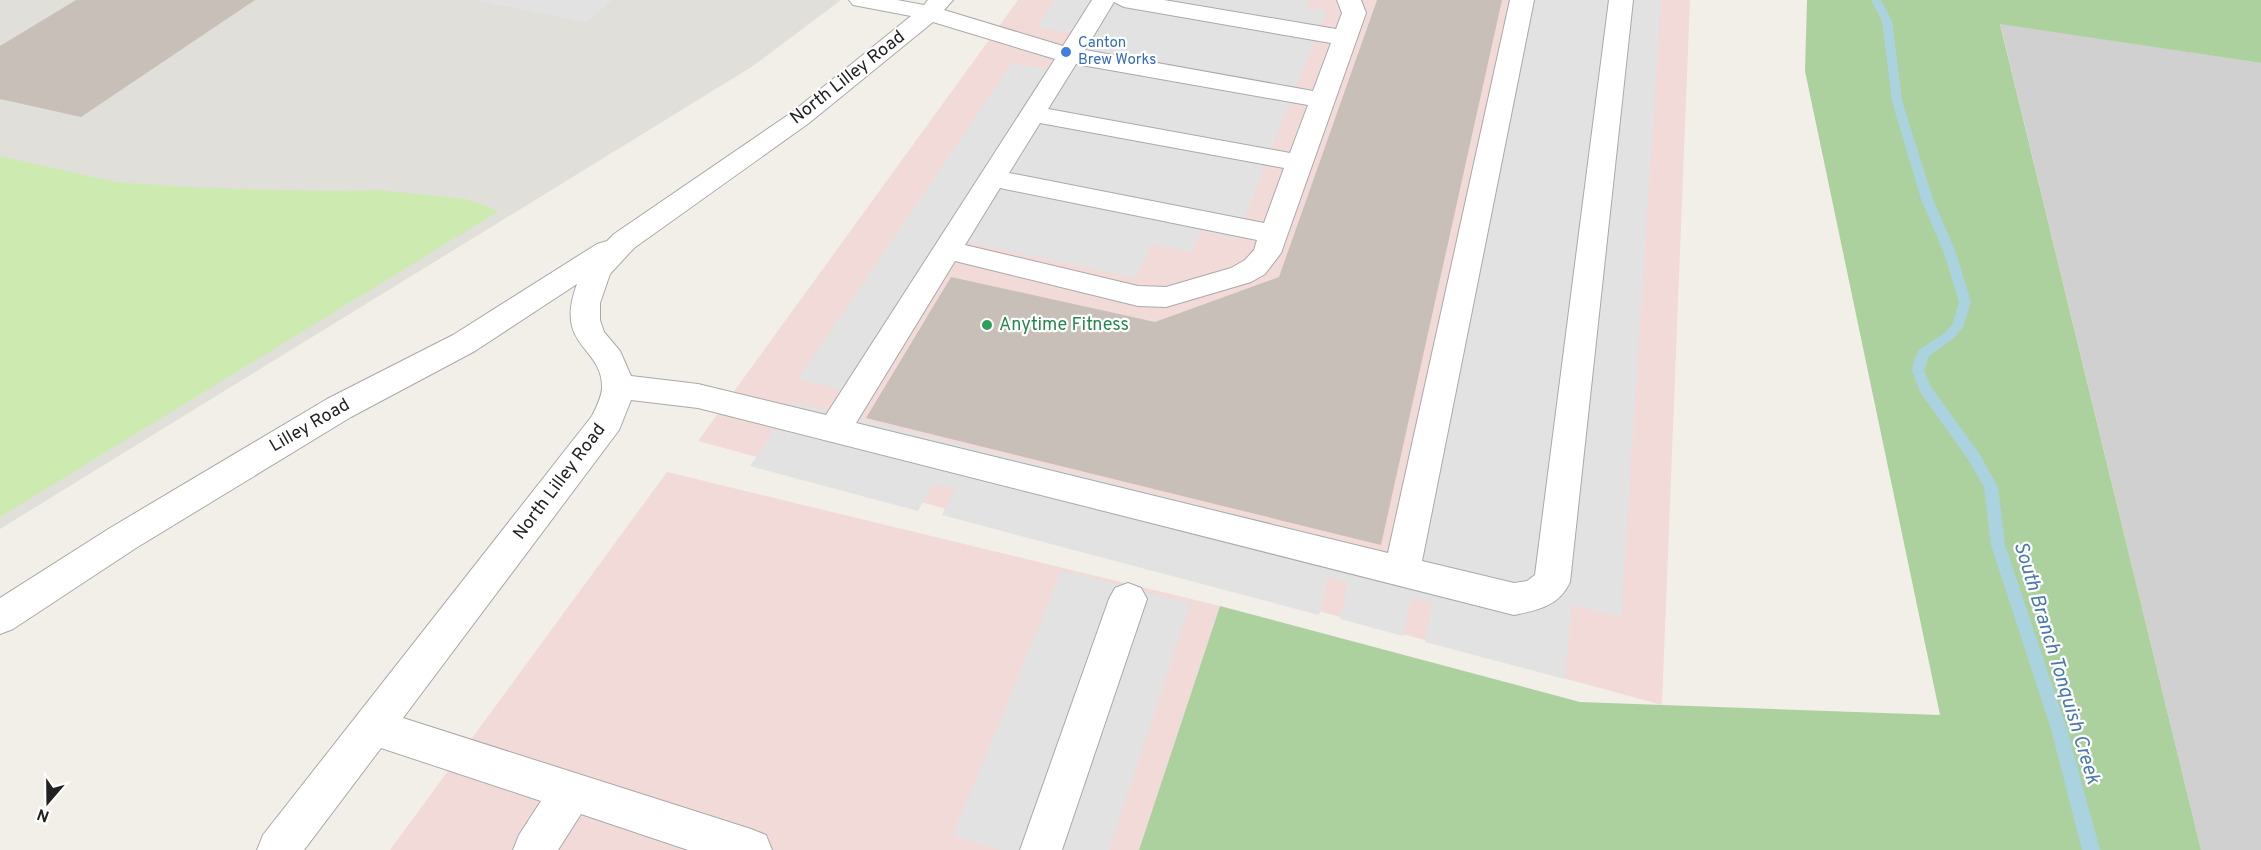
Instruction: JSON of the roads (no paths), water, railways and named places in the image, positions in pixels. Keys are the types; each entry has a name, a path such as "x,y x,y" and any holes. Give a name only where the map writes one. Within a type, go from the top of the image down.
{"street":[{"path":"861,0 935,6 1069,55 1322,100"},
{"path":"834,430 1104,0"},
{"path":"1124,0 1345,38"},
{"path":"947,250 1138,296 1166,297 1240,275 1256,267 1267,253 1354,13 1349,0"},
{"path":"1402,572 1522,0"},
{"path":"617,386 698,396 1514,600 1536,596 1552,582 1621,0"},
{"name":"North Lilley Road","path":"278,850 607,421 618,391 617,386 609,358 590,336 585,320 585,303 589,286 597,270 624,241 800,118 935,6"},
{"path":"1032,114 1299,164"},
{"path":"992,178 1274,234"},
{"name":"Lilley Road","path":"0,618 123,538 339,408 464,344 624,241"},
{"path":"1041,850 1128,599"},
{"path":"373,727 751,850"},
{"path":"534,850 571,792"}],"waterway":[{"name":"South Branch Tonquish Creek","path":"1876,0 1887,21 1897,101 1927,199 1950,253 1965,302 1959,324 1950,335 1924,353 1918,371 1925,389 1974,457 1991,487 1998,545 2059,729 2091,850"}],"place":[{"name":"Canton Brew Works","path":"1066,52"},
{"name":"Anytime Fitness","path":"987,325"}]}
